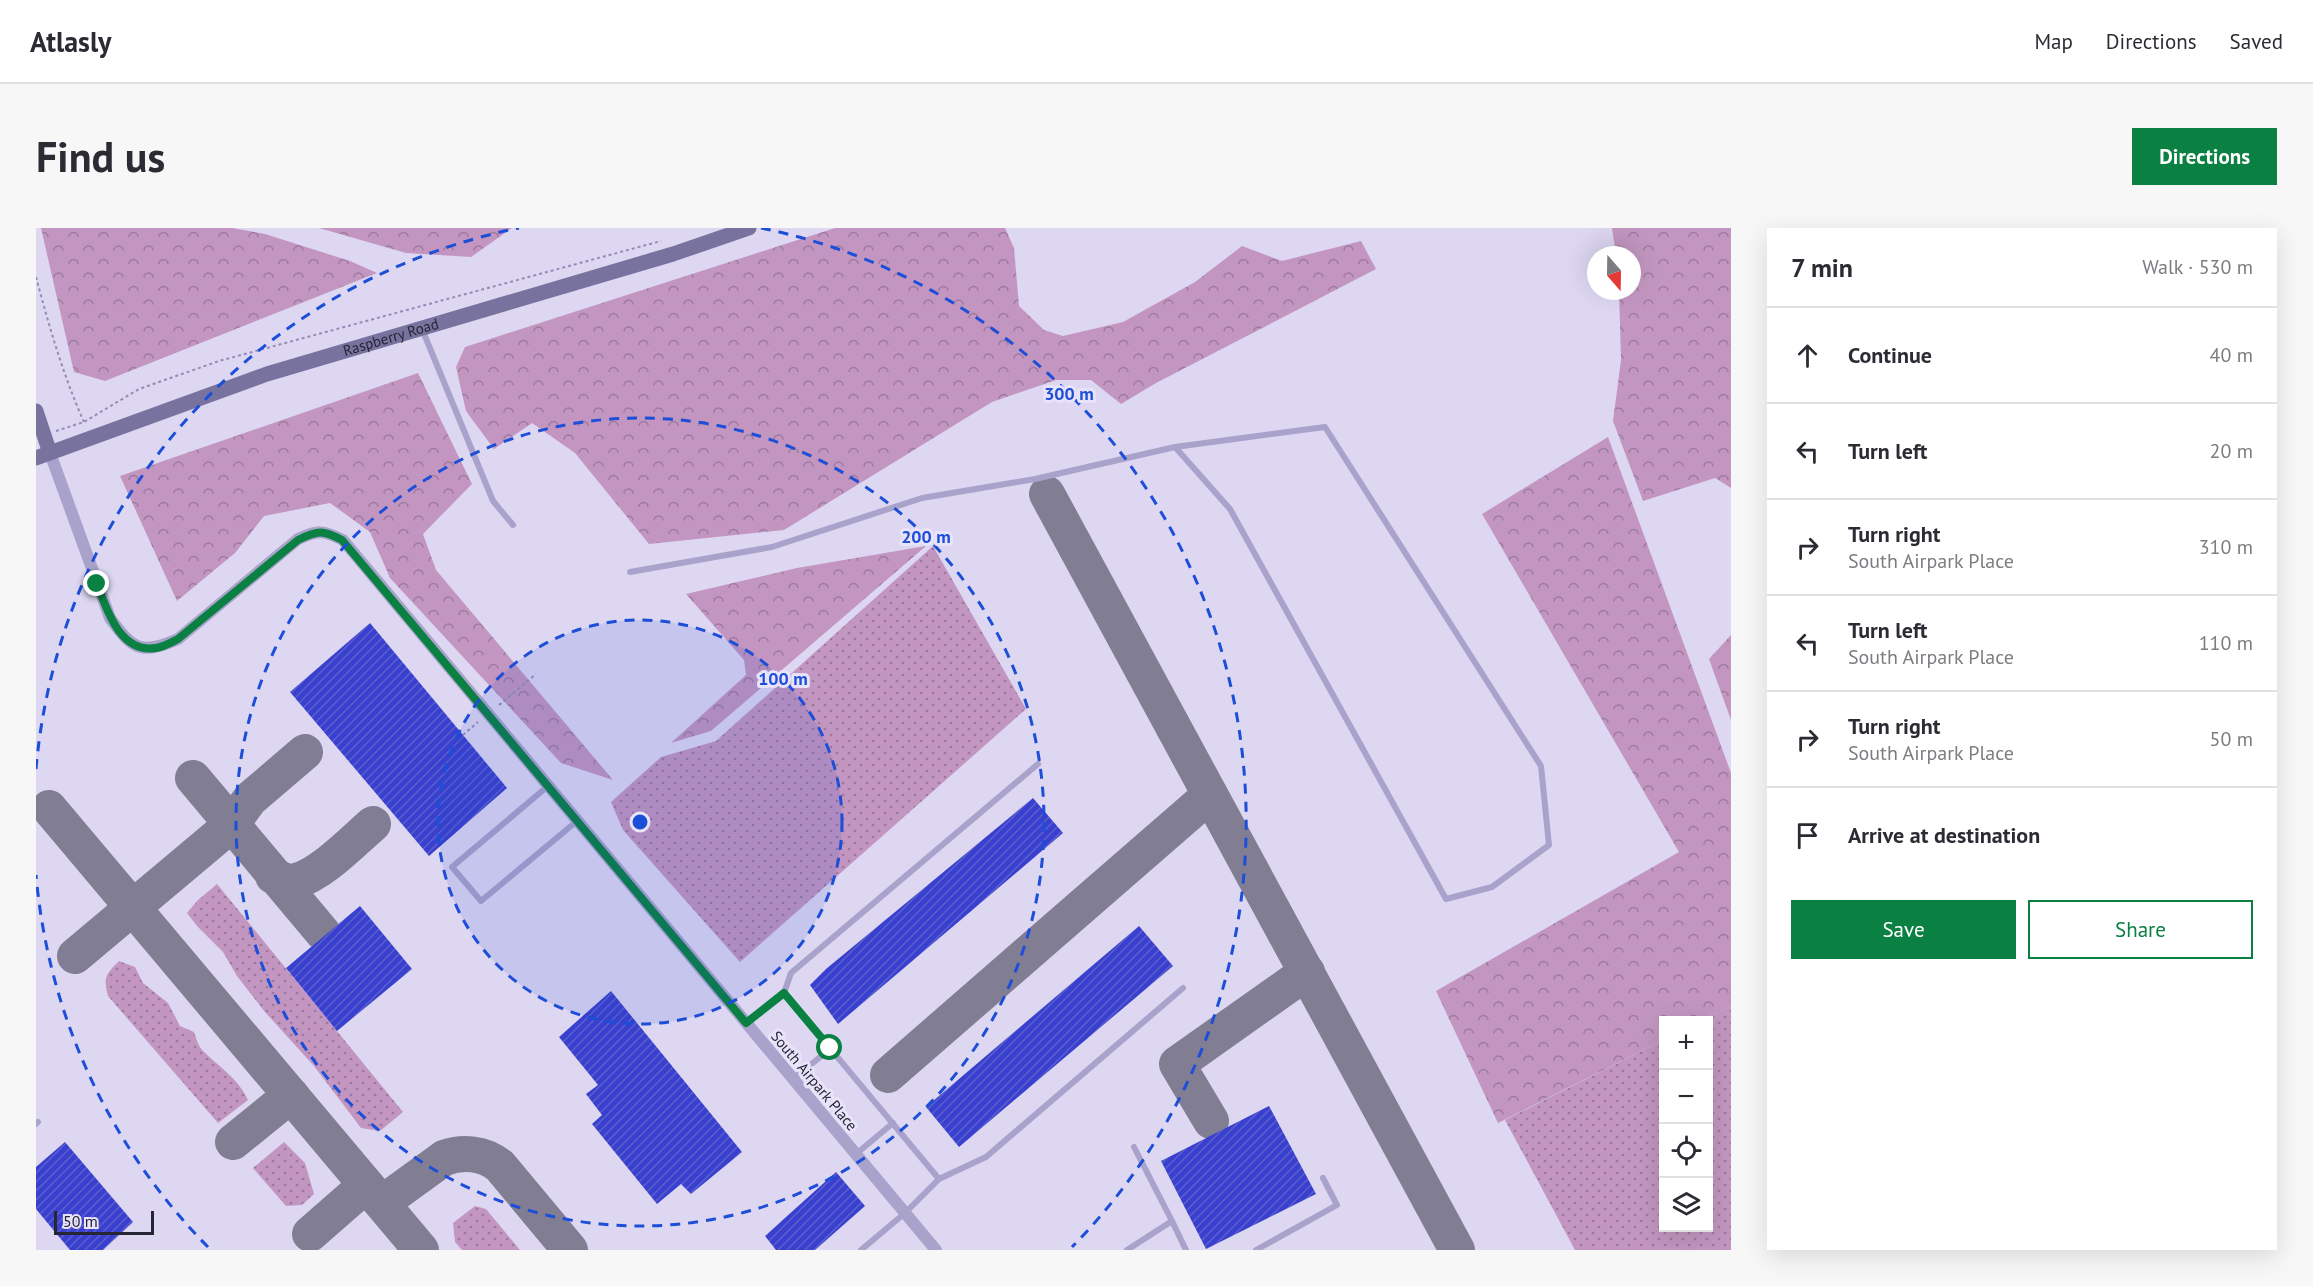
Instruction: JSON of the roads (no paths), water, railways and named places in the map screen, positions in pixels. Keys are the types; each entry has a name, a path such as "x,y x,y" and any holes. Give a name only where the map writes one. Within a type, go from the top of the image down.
{"street":[{"name":"Raspberry Road","path":"43,455 267,374 673,255 749,228"},
{"path":"36,411 44,434 43,455"},
{"name":"South Airpark Place","path":"43,455 110,618 122,635 136,647 156,648 178,639 298,540 314,532 328,533 342,540 934,1249"}],"lane":[{"path":"422,329 493,501 513,525"},
{"path":"630,572 772,547 922,498 1035,479 1175,447 1325,427 1541,766 1550,844 1492,887 1446,899 1230,509 1175,447"},
{"path":"746,1023 784,993 791,973 1038,764"},
{"path":"548,786 452,867 481,902 577,821"},
{"path":"861,1250 905,1213 939,1179 986,1158 1183,988"},
{"path":"784,993 939,1179"},
{"path":"793,1079 830,1048"},
{"path":"856,1154 893,1123"},
{"path":"1134,1147 1186,1250"},
{"path":"1256,1250 1337,1205 1323,1178"},
{"path":"1127,1250 1172,1221"}]}
